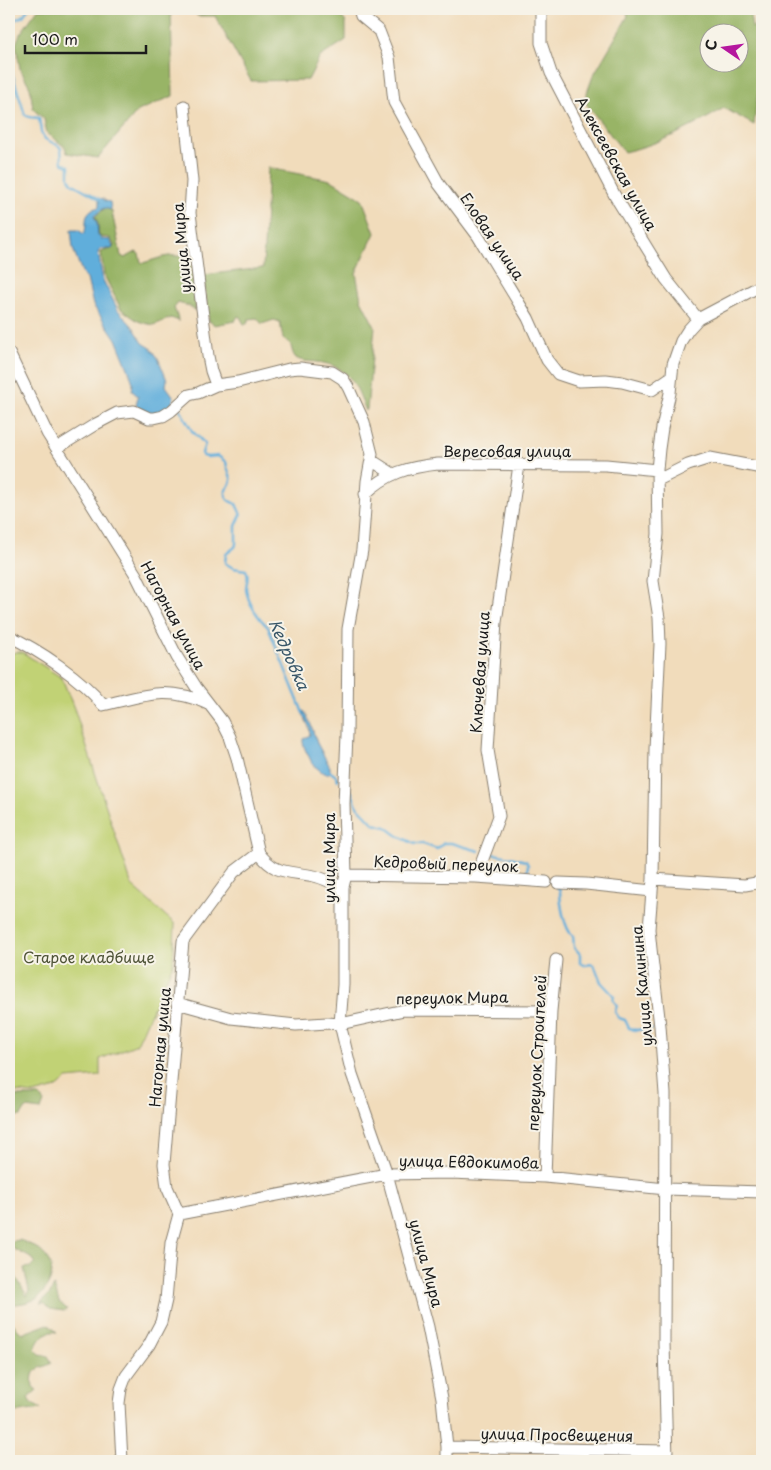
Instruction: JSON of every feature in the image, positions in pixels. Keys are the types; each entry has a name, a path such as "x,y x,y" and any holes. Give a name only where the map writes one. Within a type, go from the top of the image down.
{"street":[{"name":"Еловая улица","path":"359,9 361,16 379,31 386,48 389,58 394,102 439,184 478,236 528,318 547,360 558,374 579,381 606,380 652,390"},
{"name":"Алексеевская улица","path":"541,9 541,43 551,73 615,196 666,279 698,319"},
{"name":"улица Мира","path":"184,106 192,181 191,223 208,356 216,385"},
{"path":"698,319 762,285"},
{"name":"улица Калинина","path":"667,1456 664,1342 665,1094 659,1011 650,949 655,748 660,644 654,581 658,534 658,475 662,428 673,364 688,330 698,319"},
{"name":"Нагорная улица","path":"9,353 38,416 136,575 177,657 222,721 235,751 259,852 234,872 183,940 164,1164 167,1187 179,1214"},
{"name":"улица Мира","path":"57,448 117,413 134,411 149,418 163,416 189,395 216,385 238,382 289,368 332,372 343,380 364,422 372,454 366,494 364,536 348,629 348,716 344,804 346,875 343,887 343,985 340,1024 352,1074 387,1174 433,1346 442,1398 447,1461"},
{"path":"667,407 652,390 671,377"},
{"path":"658,475 710,458 762,468"},
{"path":"371,460 393,474"},
{"name":"Вересовая улица","path":"366,494 383,479 393,474 438,464 606,465 658,475"},
{"name":"Ключевая улица","path":"476,877 499,816 488,750 496,622 519,465"},
{"path":"9,636 62,669 90,690 103,705 161,692 186,695 209,704"},
{"path":"259,852 266,863 279,870 316,876 343,887"},
{"name":"Кедровый переулок","path":"346,875 476,877 552,882 652,885 745,885 762,882"},
{"name":"переулок Строителей","path":"545,1177 551,1010 556,960"},
{"name":"переулок Мира","path":"177,1003 230,1018 296,1025 340,1024 404,1010 551,1010"},
{"name":"улица Евдокимова","path":"179,1214 387,1174 451,1173 545,1177 666,1189 762,1192"},
{"path":"122,1461 119,1402 121,1389 126,1376 149,1345 161,1322 166,1300 172,1243 179,1214"},
{"name":"улица Просвещения","path":"447,1447 667,1456"}],"green space":[{"path":"38,9 171,9 173,96 138,111 98,158 67,153 65,147 47,133 44,119 33,109 30,87 20,69 16,44 20,34"},
{"path":"196,9 334,9 346,22 346,40 320,57 308,80 251,81 215,16 197,16"},
{"path":"626,9 749,9 752,28 762,17 762,71 760,74 754,125 724,108 676,134 624,152 584,101 593,76 628,16"},
{"path":"268,168 331,180 362,199 375,233 356,273 361,300 375,327 366,411 354,384 341,370 329,364 303,361 296,358 290,343 283,339 280,322 274,320 262,324 257,318 249,319 247,324 244,324 238,316 235,321 215,325 209,321 203,275 263,268"},
{"path":"105,208 112,212 121,256 125,258 136,252 143,263 161,257 190,258 196,311 189,306 178,303 174,308 179,321 171,318 154,325 138,321 121,309 104,275 101,252 113,248 114,245 110,238 100,237 95,217"},
{"name":"Старое кладбище","path":"15,652 22,652 62,678 75,711 132,886 175,924 173,964 137,1044 100,1059 100,1076 67,1079 56,1088 34,1094 9,1091 9,656"},
{"path":"9,1094 39,1096 44,1102 41,1110 26,1108 21,1116 9,1117"},
{"path":"19,1240 34,1246 46,1256 51,1269 51,1277 46,1289 36,1299 9,1305 9,1268 27,1296 29,1291 24,1268 31,1267 35,1263 33,1259 10,1245 13,1241"},
{"path":"54,1286 59,1302 67,1309 64,1311 50,1309 44,1303 40,1303 50,1294"},
{"path":"9,1318 19,1331 24,1333 48,1324 57,1332 49,1332 43,1336 35,1349 40,1354 48,1356 52,1363 36,1370 33,1376 33,1387 37,1390 28,1398 31,1403 41,1409 19,1412 9,1411"}],"water":[{"path":"103,198 105,201 110,202 111,210 104,208 94,216 98,235 101,239 110,240 113,247 112,249 101,249 98,252 103,280 118,310 134,328 143,343 151,348 158,358 167,380 166,386 174,397 169,407 150,414 136,405 138,396 132,391 133,383 129,371 116,339 93,305 87,279 84,277 73,249 71,230 78,230 84,234 87,215 91,210 99,207 99,200"},
{"path":"301,710 305,712 317,743 330,767 330,772 327,774 312,764 305,749 303,739 310,735 309,727"}],"waterway":[{"name":"Кедровка","path":"9,33 14,20 23,16 28,9"},
{"name":"Кедровка","path":"9,47 9,57"},
{"name":"Кедровка","path":"9,63 25,115 39,118 41,132 45,139 59,146 62,163 69,166 69,178 72,183 102,201"},
{"name":"Кедровка","path":"180,409 192,431 205,444 203,456 218,456 226,462 231,479 226,490 226,496 229,501 236,504 241,515 236,526 236,544 226,554 225,563 233,568 246,570 248,577 246,589 249,600 257,615 268,627 303,713"},
{"name":"Кедровка","path":"328,770 338,780"},
{"name":"Кедровка","path":"351,791 357,806 374,824 386,827 398,836 415,844 423,844 437,849 444,843 451,843 479,851"},
{"name":"Кедровка","path":"489,854 503,855 526,861 528,865 528,878 536,875 541,877"},
{"name":"Кедровка","path":"557,887 560,890 567,928 573,936 574,947 580,954 580,963 585,965 592,964 595,967 601,982 614,996 613,1000 617,1005 615,1012 619,1018 625,1020 629,1028 635,1030 652,1029"}]}
